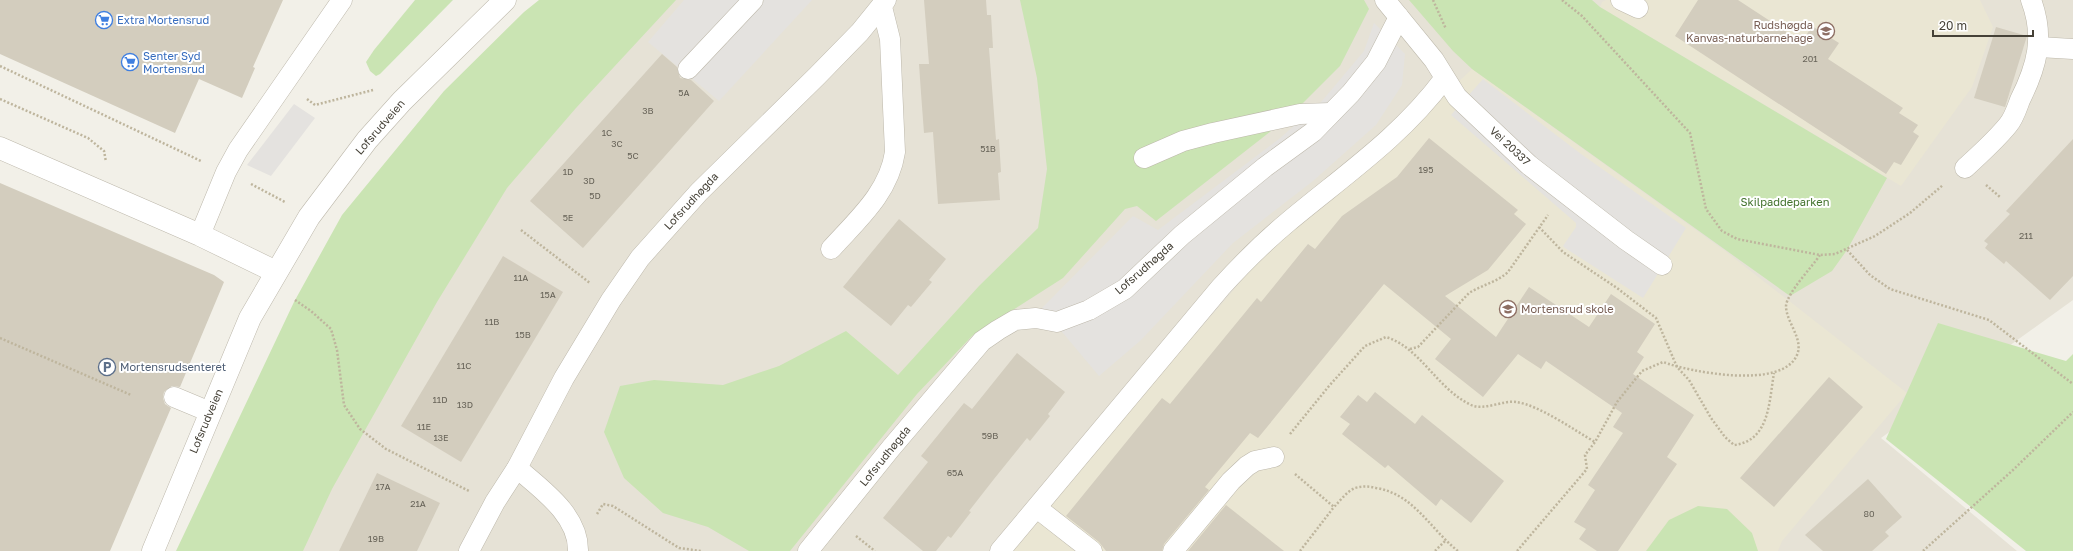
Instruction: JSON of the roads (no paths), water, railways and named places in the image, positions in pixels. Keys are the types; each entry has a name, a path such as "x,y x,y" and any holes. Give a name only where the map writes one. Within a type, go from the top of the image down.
{"street":[{"name":"Lofsrudveien","path":"153,551 250,318 309,217 367,140 402,101 505,0"},
{"path":"0,148 200,235 272,279"}],"lane":[{"path":"200,235 226,172 238,150 342,0"},
{"path":"688,69 753,0"},
{"name":"Vei 20337","path":"1385,0 1434,60 1444,79 1457,97 1529,165 1626,240 1662,265"},
{"path":"1965,168 1993,143 2010,123 2030,80 2039,47 2037,16 2031,0"},
{"name":"Lofsrudhøgda","path":"831,249 877,197 892,168 895,152 890,39 884,3"},
{"name":"Lofsrudhøgda","path":"469,551 495,502 517,468 564,378 610,300 640,258 699,192 817,76 884,3"},
{"name":"Lofsrudhøgda","path":"808,551 891,448 982,341 1015,320 1036,318 1057,322 1089,310 1125,289 1182,235 1266,167 1313,132 1351,93 1376,62 1400,17"},
{"path":"2039,47 2073,49"},
{"path":"1000,551 1221,287 1247,259 1287,223 1396,135 1429,100 1444,79"},
{"path":"1144,158 1183,141 1213,133 1300,114 1331,113"},
{"path":"174,397 210,412"},
{"path":"1173,551 1231,481 1247,466 1254,461 1274,457"},
{"path":"517,468 567,516 575,530 578,551"},
{"path":"1037,508 1092,551"}],"place":[{"name":"Extra Mortensrud","path":"104,20"},
{"name":"Rudshøgda Kanvas-naturbarnehage","path":"1826,31"},
{"name":"Senter Syd Mortensrud","path":"130,62"},
{"name":"Mortensrud skole","path":"1508,309"},
{"name":"Mortensrudsenteret","path":"107,367"}],"park label":[{"name":"Skilpaddeparken","path":"1785,202"}]}
